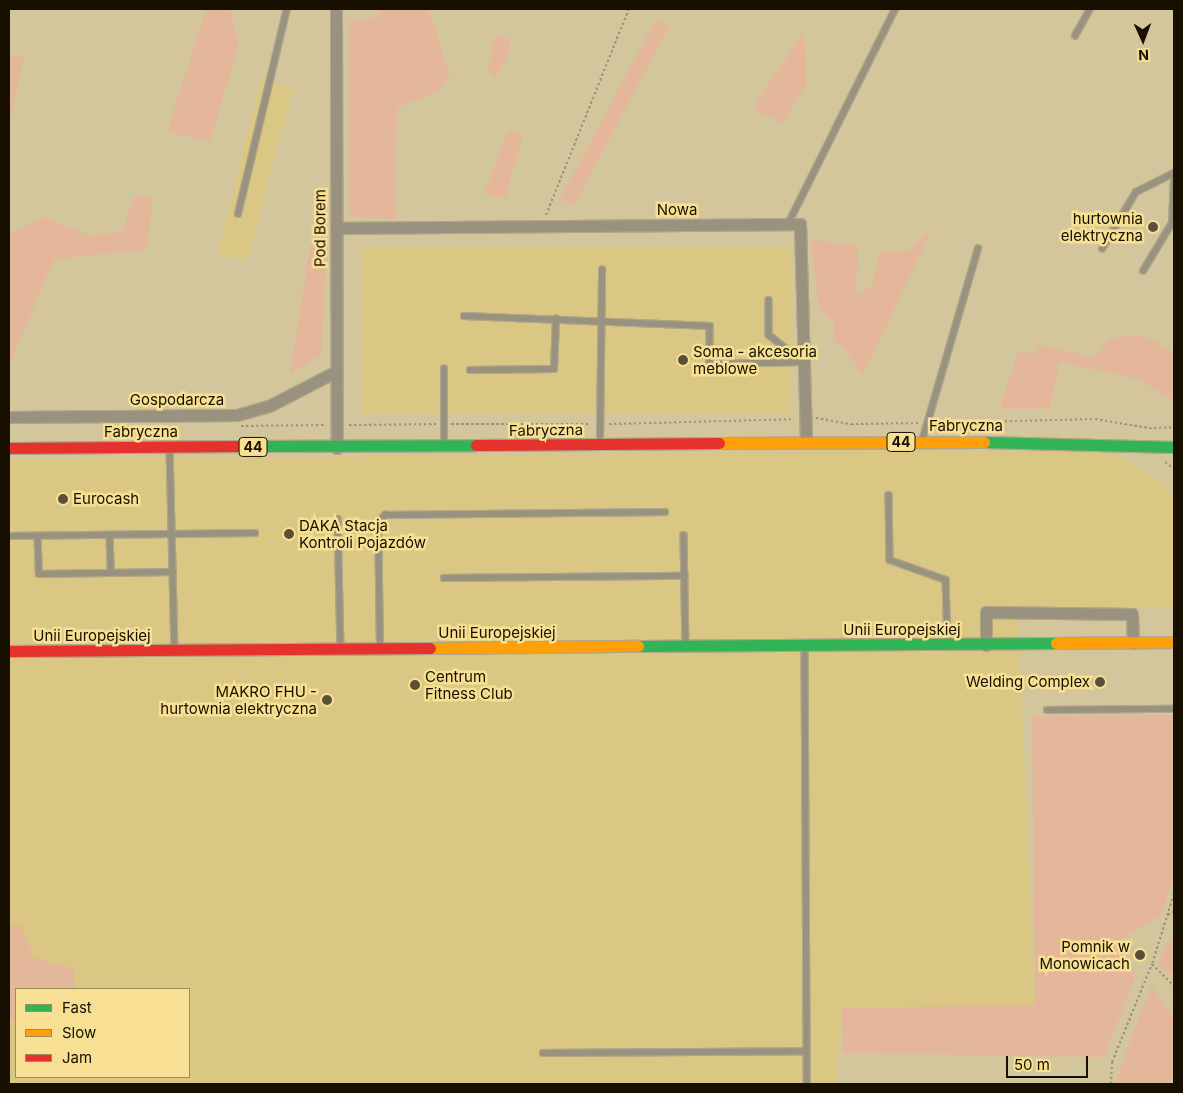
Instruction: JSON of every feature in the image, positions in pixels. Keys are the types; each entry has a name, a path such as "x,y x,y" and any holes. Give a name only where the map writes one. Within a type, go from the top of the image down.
{"main road":[{"name":"Fabryczna","path":"1083,441 1172,430"},
{"name":"Fabryczna","path":"9,448 170,446 444,448 923,441 1083,441 1174,447"},
{"name":"Unii Europejskiej","path":"9,651 1174,642"}],"street":[{"name":"Pod Borem","path":"336,9 336,448"},
{"name":"Nowa","path":"336,228 788,224"},
{"path":"788,224 800,224 806,442"},
{"name":"Gospodarcza","path":"9,416 237,415 271,405 335,372"},
{"path":"986,644 986,612 1132,614 1132,643"}],"lane":[{"path":"238,214 287,9"},
{"path":"788,224 894,9"},
{"path":"1075,36 1090,9"},
{"path":"1102,250 1136,192 1174,173"},
{"path":"1144,271 1172,223 1174,180"},
{"path":"923,441 924,423 978,249"},
{"path":"600,445 602,270"},
{"path":"769,300 769,335 803,362"},
{"path":"464,316 600,320 710,326 710,364 803,362"},
{"path":"470,370 554,369 556,319"},
{"path":"444,369 444,448"},
{"path":"170,446 175,650"},
{"path":"889,495 890,560 946,580 948,645"},
{"path":"380,649 378,523 385,515 665,512"},
{"path":"338,519 342,649"},
{"path":"9,536 255,533"},
{"path":"110,535 111,573"},
{"path":"684,535 686,647"},
{"path":"38,536 39,574 173,572"},
{"path":"444,578 685,576"},
{"path":"804,646 807,1084"},
{"path":"1047,710 1174,709"},
{"path":"543,1053 806,1051"}],"path":[{"path":"541,226 629,9"},
{"path":"336,425 779,422 806,417 851,424 1095,419 1172,430"},
{"path":"1111,1084 1112,1062 1152,964 1174,894"},
{"path":"1167,916 1174,911"},
{"path":"1152,964 1174,986"}],"shaded area":[{"path":"206,9 230,9 239,46 210,141 167,132"},
{"path":"379,9 429,9 450,76 439,91 397,108 395,220 349,216 349,21 378,17"},
{"path":"656,19 669,26 573,206 560,199"},
{"path":"804,32 807,84 781,123 753,108"},
{"path":"494,38 509,38 510,51 496,77 487,70"},
{"path":"12,55 24,57 9,125 9,68"},
{"path":"260,82 294,86 247,260 218,255"},
{"path":"508,130 523,135 505,198 484,194"},
{"path":"135,195 153,198 147,250 54,259 9,365 9,235 44,217 89,235 122,232"},
{"path":"932,229 863,375 845,349 833,342 834,323 819,309 811,240 858,245 856,295 872,286 879,252 909,250"},
{"path":"311,241 327,244 321,355 290,375"},
{"path":"362,247 792,247 792,414 362,414"},
{"path":"1142,335 1174,352 1173,400 1137,379 1060,362 1049,409 1000,409 1018,351 1036,354 1037,345 1095,357 1109,338"},
{"path":"1109,450 1165,484 1174,501 1174,607 1018,611 1035,1006 842,1008 836,1084 9,1084 9,459"},
{"path":"1174,715 1174,874 1162,914 1121,939 1135,977 1104,1057 843,1053 842,1008 1035,1005 1032,716"},
{"path":"20,925 34,958 73,968 75,988 15,988 15,1023 9,1017 9,926"},
{"path":"1174,934 1174,976 1157,963"},
{"path":"1151,985 1174,1017 1174,1079 1170,1084 1115,1084"}],"traffic: fast":[{"path":"984,442 1174,447"},
{"path":"241,446 476,445"},
{"path":"638,646 1056,643"}],"traffic: slow":[{"path":"719,443 984,442"},
{"path":"1056,643 1174,642"},
{"path":"430,648 638,646"}],"traffic: jam":[{"path":"476,445 719,443"},
{"path":"9,448 241,446"},
{"path":"9,651 430,648"}],"place":[{"name":"hurtownia elektryczna","path":"1153,227"},
{"name":"Soma - akcesoria meblowe","path":"683,360"},
{"name":"Eurocash","path":"63,499"},
{"name":"DAKA Stacja Kontroli Pojazdów","path":"289,534"},
{"name":"Welding Complex","path":"1100,682"},
{"name":"Centrum Fitness Club","path":"415,685"},
{"name":"MAKRO FHU - hurtownia elektryczna","path":"327,700"},
{"name":"Pomnik w Monowicach","path":"1140,955"}]}
